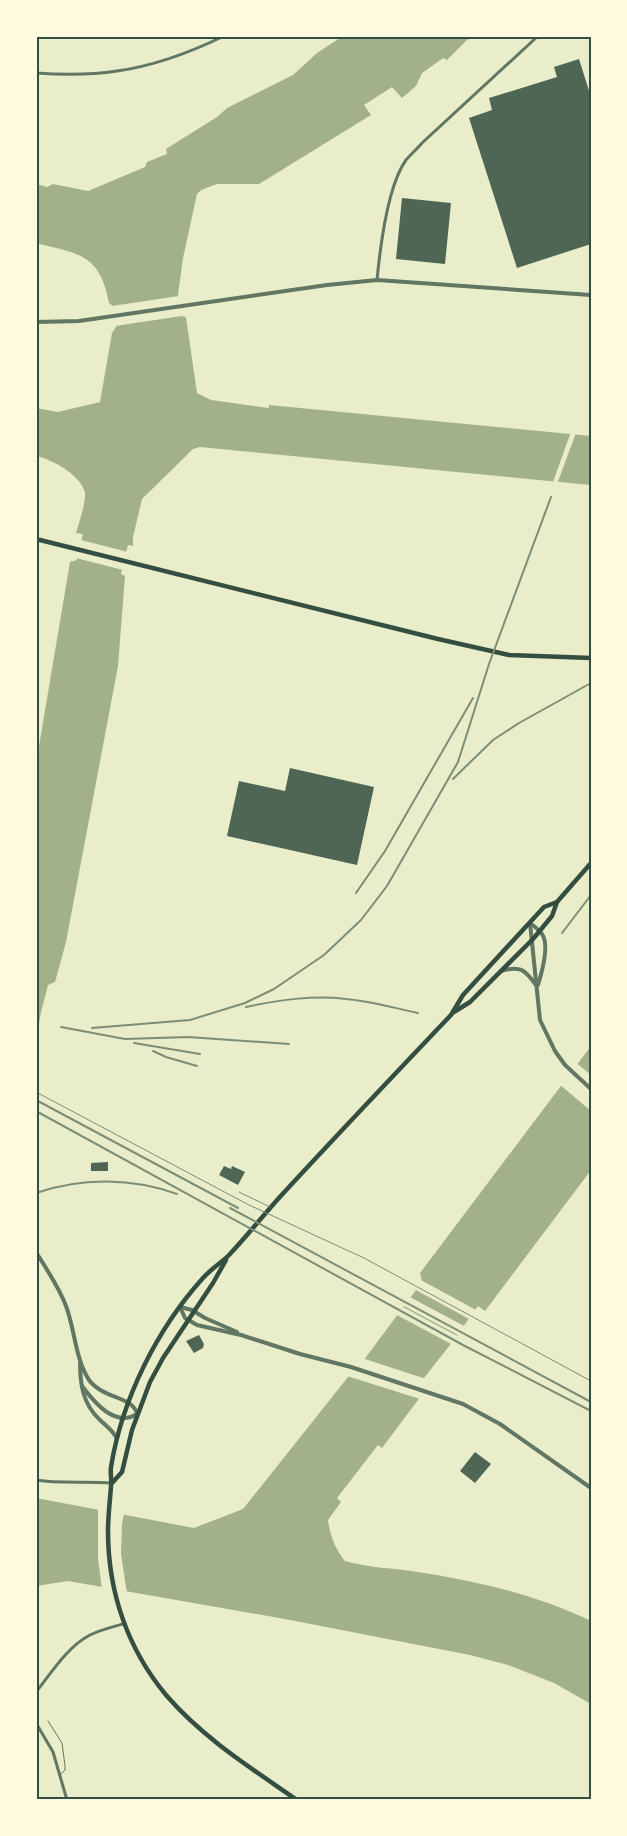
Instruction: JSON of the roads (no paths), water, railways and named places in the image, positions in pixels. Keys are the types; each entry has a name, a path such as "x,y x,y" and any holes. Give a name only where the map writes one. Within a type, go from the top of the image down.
{"main road":[{"path":"36,539 438,639 509,654 591,658"},
{"path":"451,1014 470,1002 532,939 552,916 557,902 591,864"},
{"path":"297,1800 230,1754 192,1723 165,1694 142,1662 123,1624 112,1580 108,1551 112,1483 110,1470 123,1418 150,1355 180,1307 205,1276 228,1257 288,1189 451,1014 463,995 544,908 557,902"},
{"path":"112,1483 122,1472 137,1414 150,1382 163,1358 228,1257"}],"street":[{"path":"36,73 67,75 120,71 179,55 224,36"},
{"path":"377,280 380,252 392,191 406,161 431,135 538,36"},
{"path":"36,322 65,322 114,316 331,284 377,280 591,295"},
{"path":"530,923 543,936 545,946 543,970 538,987"},
{"path":"530,923 540,1020 555,1051 565,1065 591,1089"},
{"path":"501,971 512,968 522,970 528,974 538,987"},
{"path":"36,1252 56,1284 66,1306 80,1361 85,1373 99,1391 129,1402 134,1406 137,1414 123,1418 114,1416 104,1410 82,1386"},
{"path":"180,1307 194,1311 241,1335"},
{"path":"180,1307 188,1320 197,1325 241,1335 300,1354 350,1367 463,1404 514,1433 591,1488"},
{"path":"80,1361 82,1386 88,1406 113,1432 117,1440"},
{"path":"36,1480 56,1483 112,1483"},
{"path":"36,1692 72,1647 91,1634 123,1624"},
{"path":"36,1723 53,1752 67,1800"}],"lane":[{"path":"48,1721 63,1747 65,1770 61,1775"}],"tram line":[{"path":"36,1092 249,1205 364,1258 591,1381"},
{"path":"239,1192 270,1207"}],"railway":[{"path":"92,1028 190,1020 245,1003 274,989 324,955 361,920 387,886 458,762 489,664 551,497"},
{"path":"453,779 493,740 519,723 591,683"},
{"path":"356,893 385,851 473,698"},
{"path":"562,933 591,895"},
{"path":"246,1007 296,999 333,998 364,1001 418,1013"},
{"path":"61,1027 125,1039 188,1037 289,1044"},
{"path":"134,1043 200,1054"},
{"path":"153,1051 197,1066"},
{"path":"36,1100 238,1208"},
{"path":"36,1111 463,1345 591,1411"},
{"path":"36,1193 71,1184 125,1182 177,1194"},
{"path":"230,1208 591,1402"}]}
